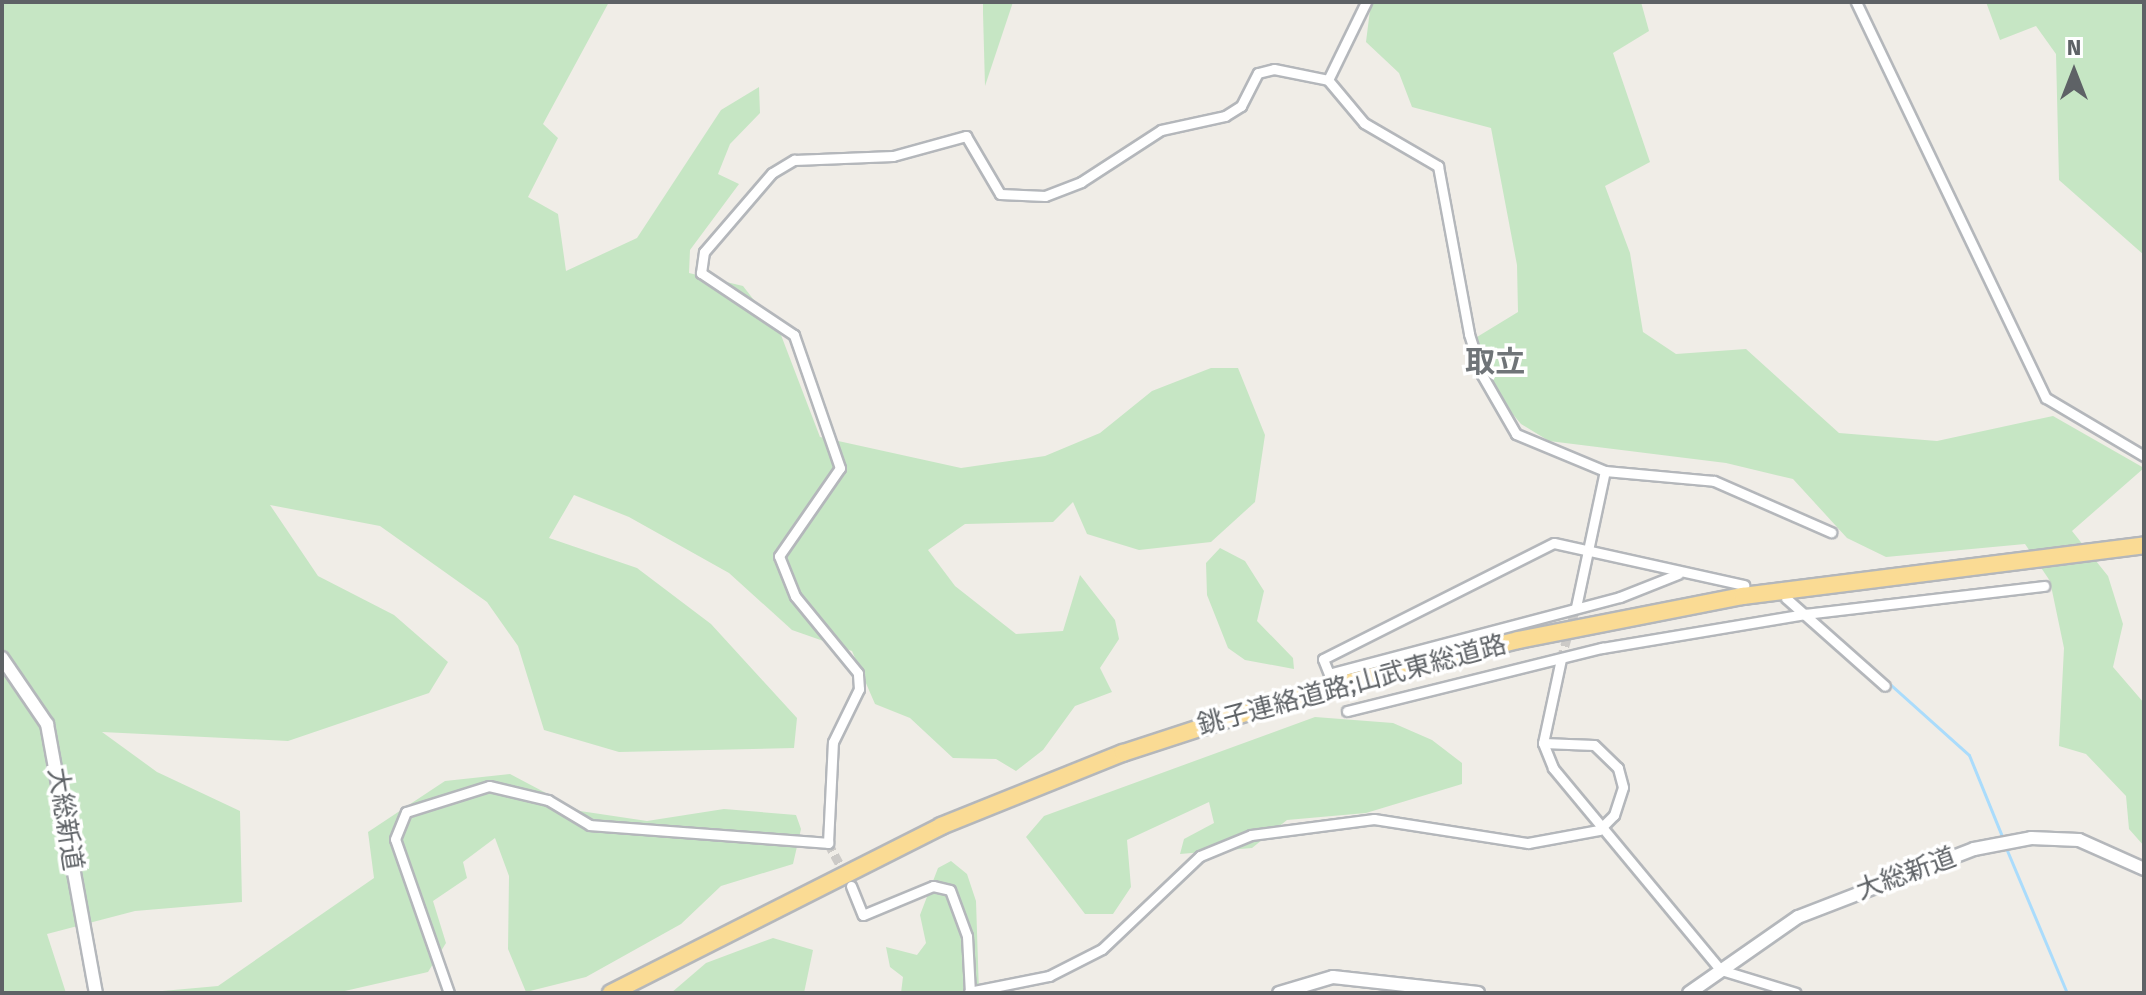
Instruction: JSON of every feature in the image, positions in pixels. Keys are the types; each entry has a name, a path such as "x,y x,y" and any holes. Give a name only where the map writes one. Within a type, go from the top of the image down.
{"highway":[{"name":"銚子連絡道路;山武東総道路","path":"611,993 819,882 1123,753 1405,666 1784,592 2144,545"}],"street":[{"path":"1328,80 1366,2"},
{"path":"1856,2 2046,398 2144,456"},
{"path":"449,993 395,839 406,812 489,786 548,800 590,825 828,843 833,742 859,689 858,673 795,596 779,556 840,468 794,335 701,273 704,252 772,173 794,160 893,156 966,136 1000,194 1045,196 1081,182 1161,130 1225,116 1241,106 1258,73 1274,69 1328,80 1364,123 1438,166 1469,334 1505,421 1536,445 1605,471 1714,481 1831,532"},
{"path":"1576,607 1605,471"},
{"path":"1678,574 1576,607 1329,674 1323,659 1554,543 1678,574 1744,585"},
{"path":"1347,711 1561,659 1805,614 2044,586"},
{"path":"1784,592 1885,686"},
{"name":"大総新道","path":"2,658 47,724 96,993"},
{"path":"1561,659 1543,743 1599,830 1721,970 1796,993"},
{"path":"851,886 863,915 933,886 950,890 967,936 970,992 1049,976 1102,949 1200,856 1251,835 1374,819 1528,843 1599,830 1614,815 1623,787 1618,768 1594,745 1543,743"},
{"name":"大総新道","path":"1689,993 1809,912 1974,849 2031,838 2079,840 2144,869"},
{"path":"1279,993 1333,977 1478,993"}],"green space":[{"path":"2,2 609,2 543,124 558,138 528,197 558,214 566,271 637,238 721,110 759,87 760,113 730,144 718,174 739,184 690,250 689,273 743,286 781,335 820,437 961,468 1045,456 1100,433 1152,391 1211,368 1238,368 1265,435 1255,502 1211,542 1139,550 1087,534 1073,502 1053,522 965,524 928,550 955,586 1016,634 1063,631 1080,575 1115,620 1119,639 1100,668 1112,692 1075,706 1043,750 1016,771 996,759 953,758 910,718 875,704 852,651 792,630 729,573 629,517 574,495 549,538 637,568 711,624 797,718 794,748 619,752 544,730 518,646 487,602 380,526 270,505 318,576 394,615 448,662 429,693 288,741 102,732 157,772 240,811 242,902 135,911 47,934 66,993 2,993"},
{"path":"983,2 1013,2 985,86 983,13"},
{"path":"1371,2 1641,2 1649,31 1613,53 1650,162 1605,186 1630,253 1643,332 1676,354 1746,349 1839,433 1937,441 2053,416 2144,468 2072,531 2108,576 2123,624 2113,667 2144,703 2144,846 2129,829 2126,796 2086,754 2059,746 2064,648 2050,581 2025,544 1886,557 1847,538 1793,479 1726,463 1549,441 1521,424 1496,394 1477,337 1518,312 1517,265 1491,128 1412,107 1399,73 1366,42"},
{"path":"1986,2 2144,2 2144,255 2059,180 2056,54 2036,26 2000,40"},
{"path":"1220,548 1245,561 1264,591 1257,621 1293,658 1294,669 1245,660 1228,648 1207,595 1206,563"},
{"path":"1315,717 1393,723 1432,740 1462,763 1462,784 1366,813 1287,820 1252,848 1180,854 1184,839 1214,823 1209,802 1127,840 1131,887 1113,914 1085,914 1026,837 1044,816"},
{"path":"510,774 580,811 647,821 724,809 796,815 801,829 793,864 721,886 681,924 586,977 526,992 508,949 509,876 495,838 463,862 467,878 433,901 446,943 428,972 336,993 140,993 218,986 374,878 368,832 445,781"},
{"path":"951,861 967,874 976,901 979,993 901,993 903,977 890,967 886,947 917,955 926,943 920,915 938,868"},
{"path":"773,938 813,950 804,993 671,993 706,963"}],"waterway":[{"path":"1790,595 1808,611"},
{"path":"1814,616 1969,755 2004,841"},
{"path":"2006,848 2067,993"}],"tunnel":[{"path":"1561,659 1576,607"},
{"path":"828,843 846,876"}],"district":[{"name":"取立","path":"1495,362"}]}
